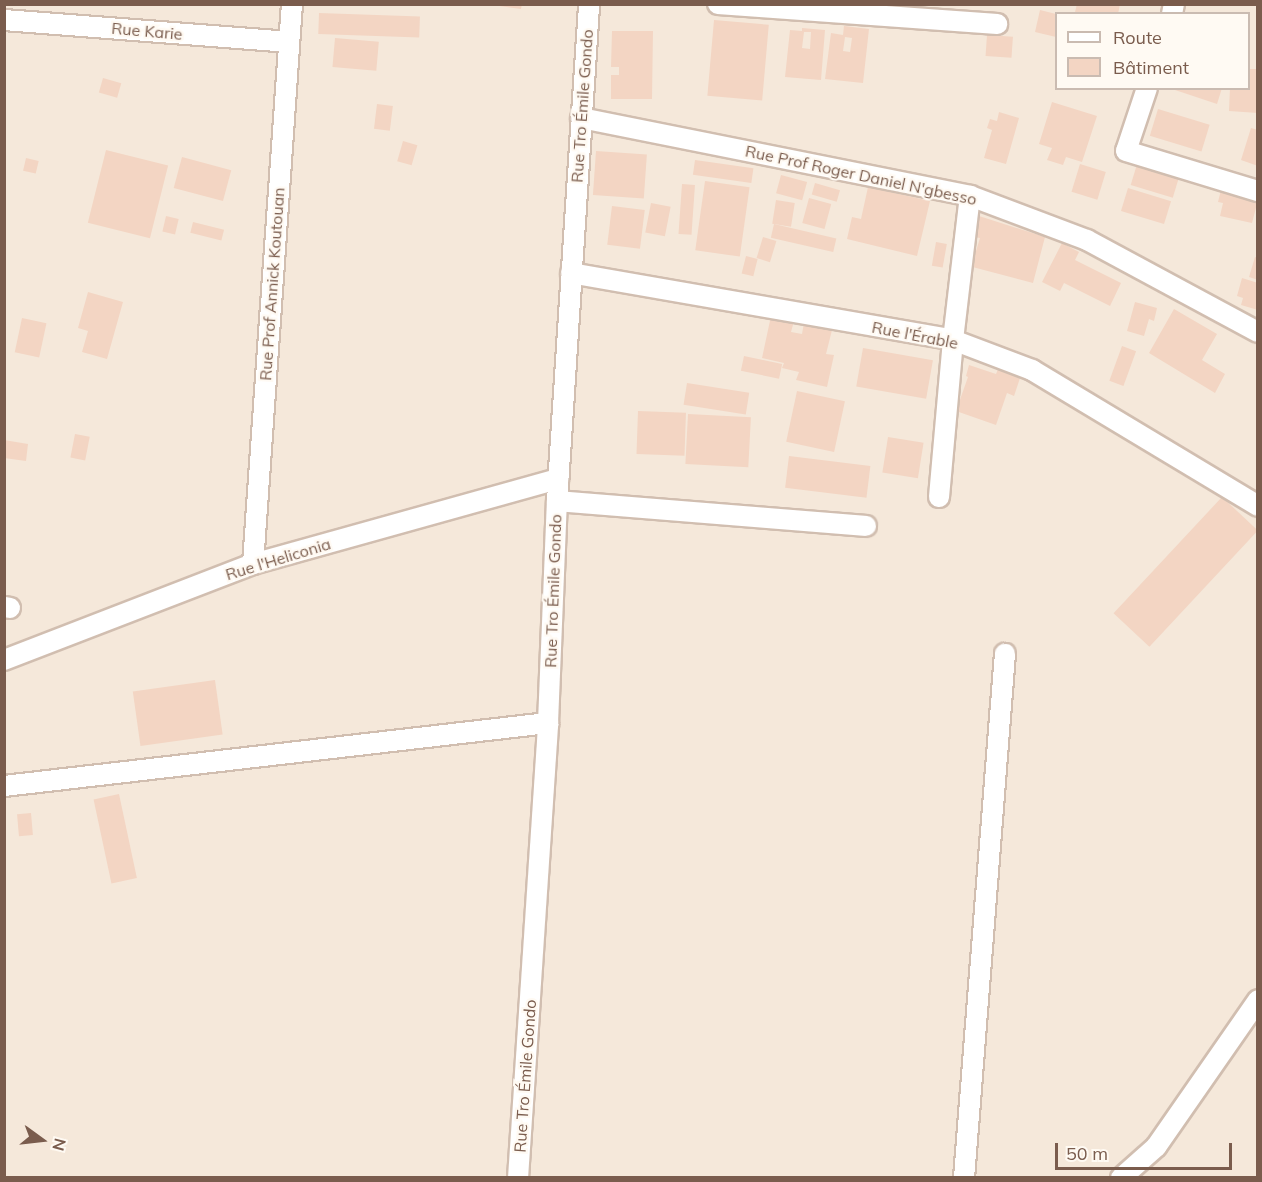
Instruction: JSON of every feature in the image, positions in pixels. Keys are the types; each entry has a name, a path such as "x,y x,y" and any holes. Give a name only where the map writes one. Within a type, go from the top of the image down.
{"street":[{"name":"Rue Prof Annick Koutouan","path":"253,564 292,4"},
{"name":"Rue Tro Émile Gondo","path":"518,1178 548,723 558,479 589,4"},
{"path":"718,4 997,24"},
{"name":"Rue Karie","path":"4,20 289,42"},
{"path":"1146,90 1126,151 1257,191"},
{"name":"Rue Prof Roger Daniel N'gbesso","path":"581,118 970,196 1087,240 1257,332"},
{"path":"939,497 952,340 970,196"},
{"name":"Rue l'Érable","path":"571,273 952,340 1032,370 1257,506"},
{"name":"Rue l'Heliconia","path":"4,660 253,564 558,479"},
{"path":"557,501 866,526"},
{"path":"964,1178 1005,654"},
{"path":"4,786 548,723"},
{"path":"1121,1178 1155,1148 1257,1000"}],"shaded area":[{"path":"5,5 1257,5 1257,1177 5,1178"}],"building":[{"path":"486,4 522,4 521,9"},
{"path":"1077,4 1120,4 1118,12 1075,12"},
{"path":"1040,10 1055,14 1055,37 1035,32"},
{"path":"319,13 420,17 419,38 318,34"},
{"path":"714,20 769,25 762,101 707,96"},
{"path":"844,26 869,29 863,83 825,79 831,33 843,35","holes":["845,37 852,38 850,52 843,51"]},
{"path":"802,28 825,30 821,80 785,77 790,30 802,31","holes":["804,32 811,32 810,49 802,48"]},
{"path":"612,31 653,31 652,99 611,99 611,75 619,75 619,67 611,67"},
{"path":"987,35 1013,37 1011,58 986,56"},
{"path":"335,38 379,42 376,71 332,67"},
{"path":"1250,69 1258,69 1258,113 1229,111 1230,90 1250,90"},
{"path":"103,78 121,83 117,98 99,92"},
{"path":"1175,90 1221,90 1217,104"},
{"path":"1052,102 1097,116 1082,162 1066,157 1063,165 1047,160 1052,148 1039,144"},
{"path":"377,104 393,106 390,131 374,129"},
{"path":"1158,109 1210,125 1201,152 1150,136"},
{"path":"999,112 1019,118 1006,164 984,158 992,130 987,128 990,119 997,121"},
{"path":"1251,128 1258,130 1258,166 1241,160"},
{"path":"403,141 417,145 412,165 397,161"},
{"path":"106,150 168,165 150,238 88,223"},
{"path":"596,151 647,155 644,198 593,195"},
{"path":"182,157 231,170 223,201 174,188"},
{"path":"26,158 39,161 36,174 23,171"},
{"path":"695,160 753,168 751,183 693,175"},
{"path":"1138,161 1180,174 1173,198 1131,185"},
{"path":"1080,164 1106,172 1097,200 1072,192"},
{"path":"781,175 807,182 802,200 776,193"},
{"path":"705,181 750,187 740,257 695,250"},
{"path":"815,183 840,190 837,202 812,195"},
{"path":"682,184 695,185 691,235 679,234"},
{"path":"1222,186 1258,200 1252,223 1220,216 1223,203 1218,202"},
{"path":"868,187 930,201 917,256 847,239 852,217 861,219"},
{"path":"1128,188 1171,201 1164,224 1121,211"},
{"path":"809,198 831,204 824,229 802,223"},
{"path":"776,200 795,203 791,227 772,224"},
{"path":"651,203 671,207 665,236 645,232"},
{"path":"612,206 645,210 640,249 607,245"},
{"path":"166,216 179,219 175,235 162,232"},
{"path":"979,216 1045,237 1033,283 965,265 969,250 976,251 980,238 974,237"},
{"path":"193,222 224,230 221,240 190,233"},
{"path":"774,224 836,238 833,252 771,238"},
{"path":"763,237 776,241 770,262 757,258"},
{"path":"936,242 947,244 943,268 932,266"},
{"path":"1062,243 1079,252 1075,260 1121,283 1110,306 1064,283 1060,291 1042,282"},
{"path":"746,256 758,259 753,276 742,273"},
{"path":"1255,257 1258,258 1258,280 1249,277"},
{"path":"1242,278 1258,283 1258,310 1241,305 1243,298 1237,296"},
{"path":"88,292 123,302 107,359 82,352 88,331 78,328"},
{"path":"1135,302 1157,308 1154,321 1149,319 1144,336 1127,331"},
{"path":"1174,309 1217,334 1202,360 1225,374 1215,393 1149,353"},
{"path":"771,316 794,321 791,332 802,334 804,323 838,325 836,331 832,330 826,354 834,355 827,387 796,380 799,372 782,368 784,363 762,358"},
{"path":"22,318 46,323 39,357 15,352"},
{"path":"1122,346 1136,351 1123,386 1109,381"},
{"path":"863,348 933,360 926,399 856,386"},
{"path":"744,356 782,364 779,379 741,371"},
{"path":"969,365 996,374 999,367 1021,375 1014,396 1007,393 996,425 956,411 968,377 966,376"},
{"path":"687,383 749,393 746,415 684,405"},
{"path":"797,391 845,401 834,452 786,442"},
{"path":"638,411 686,413 684,456 636,454"},
{"path":"688,414 751,417 748,467 685,464"},
{"path":"75,434 90,437 85,460 70,458"},
{"path":"888,437 924,443 918,478 882,473"},
{"path":"4,440 28,444 26,461 4,458"},
{"path":"789,456 870,466 866,498 785,488"},
{"path":"1222,497 1258,530 1149,647 1114,613"},
{"path":"215,680 223,734 140,746 133,692"},
{"path":"119,794 137,878 111,884 94,799"},
{"path":"31,813 33,835 19,836 17,814"}]}
